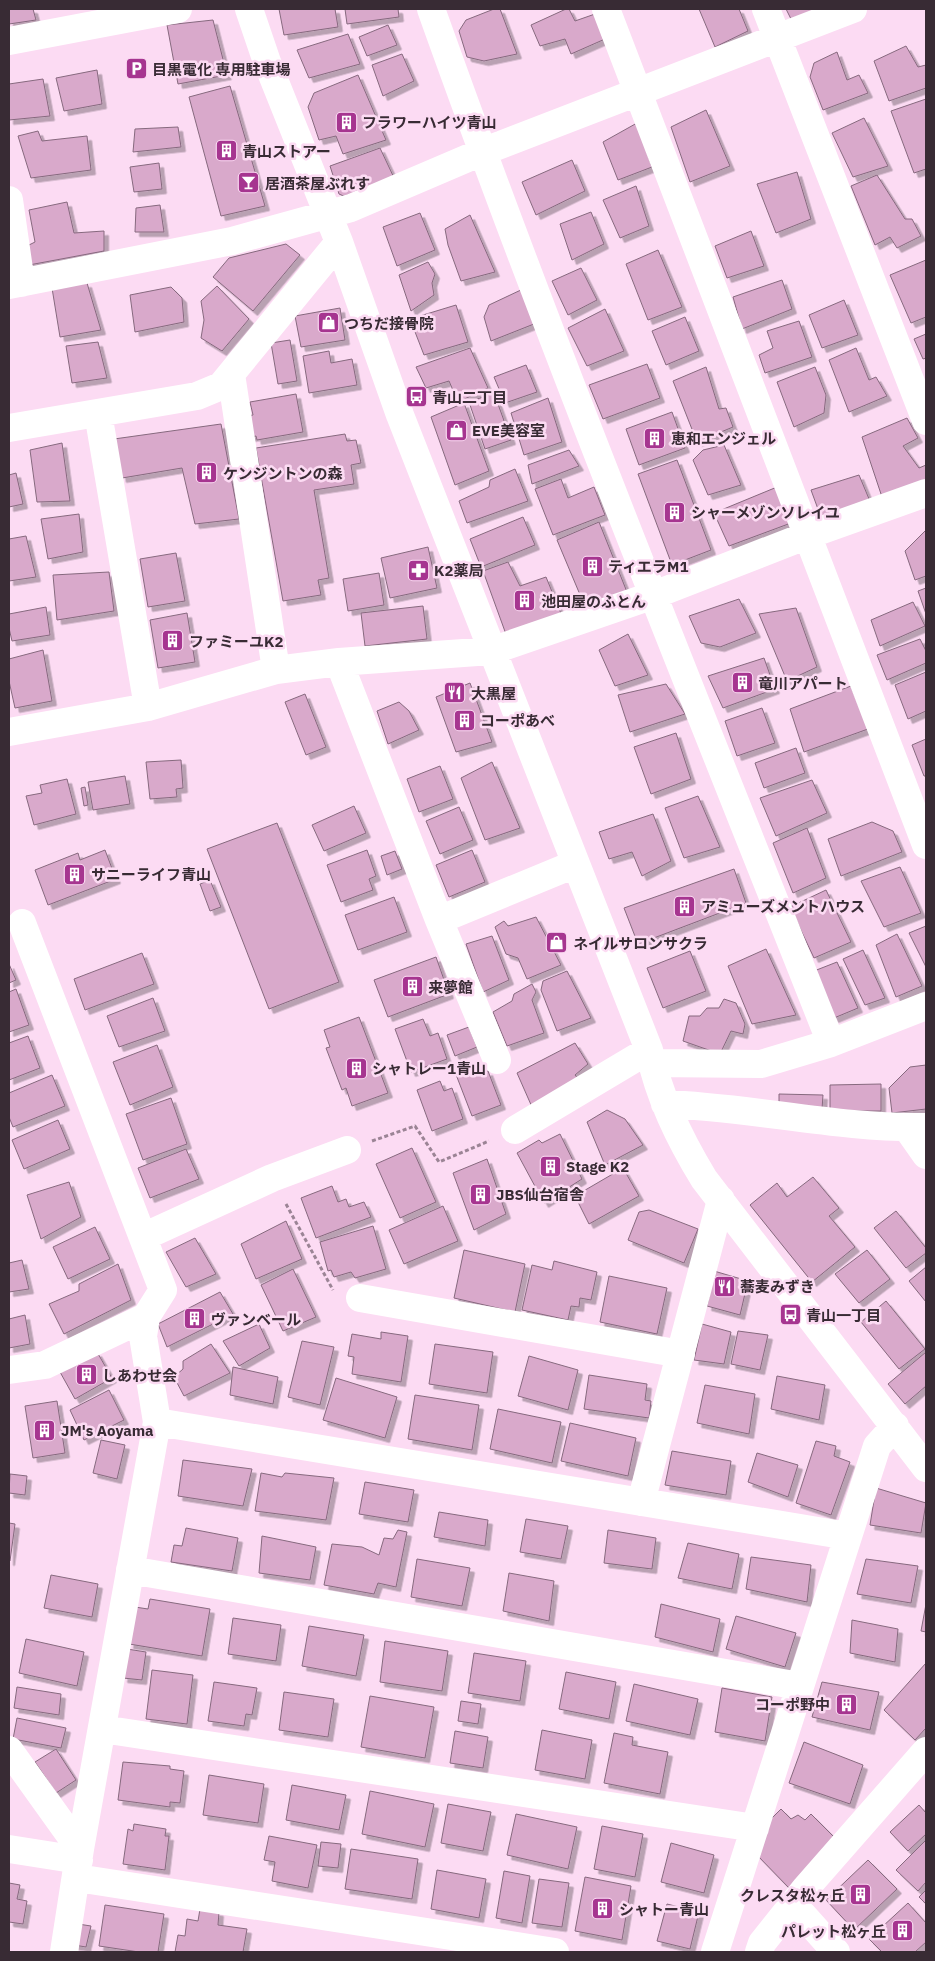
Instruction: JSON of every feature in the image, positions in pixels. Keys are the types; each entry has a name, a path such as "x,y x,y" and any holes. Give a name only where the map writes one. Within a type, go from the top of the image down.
{"street":[{"path":"9,41 178,9"},
{"path":"249,9 267,62 339,242 400,414 650,1057 665,1104 682,1142 704,1179 926,1468"},
{"path":"431,9 482,152 654,595 831,1042"},
{"path":"606,9 926,845"},
{"path":"766,9 926,421"},
{"path":"9,200 15,284 232,241 327,213 351,208 482,152 853,9"},
{"path":"9,428 197,396 221,386 339,242"},
{"path":"231,374 276,670"},
{"path":"98,413 148,707"},
{"path":"9,732 148,707 276,670 339,662 491,651 654,595 808,535 926,493"},
{"path":"339,662 439,920 497,1060"},
{"path":"439,920 575,864"},
{"path":"22,923 163,1290 146,1317 143,1336 157,1422 78,1862 64,1952"},
{"path":"515,1130 650,1057 761,1064 831,1042 926,1006"},
{"path":"665,1104 916,1128 926,1155"},
{"path":"143,1237 272,1178 347,1150"},
{"path":"641,1502 721,1200"},
{"path":"360,1298 680,1354"},
{"path":"9,1370 45,1365 146,1317"},
{"path":"157,1422 848,1536"},
{"path":"715,1952 877,1446 895,1426"},
{"path":"130,1570 800,1686"},
{"path":"102,1729 754,1828"},
{"path":"9,1750 78,1862"},
{"path":"759,1952 762,1944 792,1904 924,1757"},
{"path":"9,1849 555,1952"},
{"path":"792,1904 836,1952"}],"path":[{"path":"393,1134 415,1126 439,1162 515,1130"},
{"path":"272,1178 331,1290 360,1298"}],"building":[{"path":"9,9 33,9 36,20 9,24"},
{"path":"279,9 335,9 338,27 284,35"},
{"path":"345,9 398,9 399,17 347,24"},
{"path":"494,9 500,9 517,54 484,61 467,57 459,31 466,20"},
{"path":"569,9 575,21 595,14 605,39 571,54 565,39 540,46 531,25"},
{"path":"699,9 739,9 748,31 715,47"},
{"path":"786,9 819,9 791,19"},
{"path":"213,20 227,75 178,84 167,25"},
{"path":"388,25 397,45 367,56 359,37"},
{"path":"348,34 360,64 309,78 297,50"},
{"path":"906,46 918,67 926,65 926,88 889,101 874,61"},
{"path":"837,52 847,80 859,75 868,93 823,110 810,77 814,63"},
{"path":"402,54 414,81 383,96 372,65"},
{"path":"97,70 102,104 64,111 56,78"},
{"name":"フラワーハイツ青山","path":"358,75 386,140 343,154 336,136 319,140 308,107 314,93"},
{"path":"43,79 50,116 9,120 9,84"},
{"name":"青山ストアー","path":"230,86 265,206 221,216 189,97"},
{"path":"926,99 926,169 914,173 891,111"},
{"path":"706,110 730,166 690,182 671,127"},
{"path":"864,118 888,166 853,177 832,133"},
{"path":"637,123 652,167 618,180 603,142"},
{"path":"178,127 181,147 133,152 135,129"},
{"path":"38,131 42,141 87,136 91,170 31,178 18,136"},
{"path":"380,148 396,182 353,200 339,194 330,166"},
{"path":"572,160 585,191 536,215 522,182"},
{"path":"159,163 162,189 134,192 130,167"},
{"path":"797,172 811,219 776,233 757,184"},
{"path":"877,175 905,219 912,219 921,236 897,248 890,237 875,245 851,186"},
{"path":"636,186 649,226 620,238 603,200"},
{"path":"67,202 74,233 104,231 104,251 29,265 27,246 35,242 29,210"},
{"path":"160,205 164,232 135,232 136,208"},
{"path":"591,212 604,244 572,260 560,224"},
{"path":"420,213 435,250 397,266 383,227"},
{"path":"470,215 495,272 461,281 448,245 445,229"},
{"path":"751,231 764,266 727,278 715,246"},
{"path":"286,244 300,255 253,311 213,277 229,258"},
{"path":"658,250 682,307 648,320 626,264"},
{"path":"926,260 926,317 911,323 890,275"},
{"path":"428,262 435,274 432,283 434,295 411,311 399,275"},
{"path":"581,268 597,300 568,315 552,281"},
{"path":"782,280 792,309 742,329 733,297"},
{"path":"87,283 101,330 60,337 52,288"},
{"path":"217,286 249,319 222,351 201,338 204,320 201,301"},
{"path":"171,287 182,298 184,322 135,332 130,295"},
{"path":"523,289 539,322 491,341 484,317 489,305"},
{"path":"844,300 858,335 822,348 809,315"},
{"path":"456,305 468,342 424,355 410,319"},
{"path":"340,308 345,340 301,347 295,316"},
{"path":"605,309 624,351 587,366 568,328"},
{"path":"685,317 699,351 666,365 652,331"},
{"path":"799,321 812,357 765,373 759,355 773,348 767,331"},
{"path":"926,334 926,358 923,359 914,339"},
{"path":"290,340 297,381 278,384 271,343"},
{"path":"98,342 107,378 72,383 66,346"},
{"path":"470,348 488,388 458,402 449,381 426,388 416,367"},
{"path":"856,348 869,380 876,377 887,396 849,412 829,360"},
{"path":"329,351 331,363 352,359 357,385 309,393 303,356"},
{"path":"647,364 660,398 603,419 589,385"},
{"path":"526,365 537,392 505,403 494,377"},
{"path":"706,367 719,409 726,408 733,427 697,442 673,381"},
{"path":"815,367 826,395 824,413 794,427 777,382"},
{"path":"494,393 511,440 485,449 469,402"},
{"path":"296,394 303,432 257,440 256,436 251,437 247,416 253,415 250,402"},
{"path":"548,398 562,442 524,455 511,413"},
{"path":"464,403 489,471 455,485 431,417"},
{"name":"恵和エンジェル","path":"672,412 685,448 639,465 626,429"},
{"path":"907,418 918,438 903,446 919,468 926,465 926,485 883,500 862,437"},
{"name":"ケンジントンの森","path":"221,424 239,519 195,524 182,468 122,478 114,439"},
{"path":"345,434 347,441 356,440 361,463 351,465 354,484 314,490 329,578 318,580 321,595 283,601 256,448"},
{"path":"62,443 70,501 37,502 30,450"},
{"path":"724,445 741,485 708,495 693,460 703,450"},
{"path":"569,450 579,466 532,484 528,465"},
{"name":"シャーメゾンソレイユ","path":"677,460 711,550 672,565 638,474"},
{"path":"515,469 528,501 467,523 459,501 489,487 490,480"},
{"path":"16,473 23,504 9,507 9,475"},
{"path":"859,475 872,506 822,520 811,490"},
{"path":"561,479 568,498 594,487 605,515 553,535 535,489"},
{"path":"777,487 791,523 729,546 714,513"},
{"path":"79,514 83,552 48,559 41,519"},
{"path":"523,517 535,545 481,567 470,539"},
{"name":"ティエラM1","path":"599,522 627,592 586,609 557,540"},
{"path":"926,530 926,576 915,580 905,551"},
{"path":"26,536 36,577 9,581 9,539"},
{"path":"428,547 437,588 390,598 381,558"},
{"path":"176,553 185,601 148,607 140,559"},
{"name":"池田屋のふとん","path":"508,562 520,586 546,577 562,616 507,637 483,571"},
{"path":"109,572 114,611 57,620 53,575"},
{"path":"379,573 384,605 348,611 343,579"},
{"path":"926,588 926,614 918,591"},
{"path":"739,599 756,633 720,647 701,643 689,616"},
{"path":"913,602 925,626 880,646 871,620"},
{"path":"423,606 427,639 365,646 361,613"},
{"path":"46,607 50,635 12,641 9,628 9,614"},
{"path":"796,608 817,667 787,681 759,614"},
{"name":"ファミーユK2","path":"187,613 195,662 158,668 150,620"},
{"path":"628,634 648,675 615,686 599,650"},
{"path":"920,639 926,651 926,663 887,680 877,655"},
{"path":"43,650 52,701 15,708 9,681 9,659"},
{"name":"竜川アパート","path":"764,658 775,689 723,708 708,676"},
{"path":"926,672 926,711 908,719 895,685"},
{"name":"コーポあべ","path":"470,683 492,742 456,752 436,697"},
{"path":"666,684 685,714 630,732 618,695"},
{"path":"851,686 868,729 804,752 790,709"},
{"path":"305,694 326,747 306,755 285,702"},
{"path":"399,702 409,711 419,730 388,744 377,711"},
{"path":"762,708 775,743 737,756 725,721"},
{"path":"676,733 691,779 651,794 634,747"},
{"path":"926,739 926,776 924,776 912,745"},
{"path":"796,748 805,773 764,788 755,763"},
{"path":"181,760 183,788 176,789 177,797 150,799 146,762"},
{"path":"492,762 520,828 485,840 461,778"},
{"path":"440,766 453,799 419,812 407,779"},
{"path":"125,776 130,804 93,810 88,782"},
{"path":"67,779 76,814 34,825 26,796 42,793 40,785"},
{"path":"812,780 827,813 776,836 760,798"},
{"path":"85,787 88,805 84,806 81,788"},
{"path":"698,796 720,847 684,858 665,808"},
{"path":"354,806 366,833 324,851 312,825"},
{"path":"459,807 473,840 440,854 426,821"},
{"path":"653,814 671,861 642,876 632,852 609,859 599,832"},
{"path":"872,822 893,831 902,852 841,876 828,839"},
{"path":"277,823 339,982 269,1009 207,849"},
{"path":"807,828 826,878 793,893 773,843"},
{"name":"サニーライフ青山","path":"105,850 116,879 48,905 35,870 78,853 80,860"},
{"path":"367,850 376,876 369,879 373,890 341,902 327,865"},
{"path":"472,850 485,882 449,897 436,865"},
{"path":"395,851 402,869 387,875 381,856"},
{"path":"900,867 921,913 884,927 861,881"},
{"name":"アミューズメントハウス","path":"734,869 746,903 638,944 624,908"},
{"path":"210,880 221,907 210,911 200,884"},
{"path":"826,890 851,942 814,958 790,907"},
{"path":"394,897 407,932 358,950 345,915"},
{"path":"536,917 561,965 527,979 518,958 506,954 495,927 504,921 508,926"},
{"path":"926,926 926,967 909,933"},
{"path":"897,934 922,986 896,997 876,945"},
{"path":"492,936 509,980 483,992 466,944"},
{"path":"766,949 796,1015 752,1024 728,966"},
{"path":"863,950 885,998 865,1005 843,959"},
{"path":"690,951 706,991 663,1008 647,968"},
{"path":"142,953 154,984 85,1010 74,979"},
{"name":"来夢館","path":"436,957 449,994 388,1017 374,980"},
{"path":"837,962 858,1008 834,1018 814,971"},
{"path":"9,964 16,980 9,983"},
{"path":"567,971 591,1018 557,1031 541,990 543,981"},
{"path":"532,984 536,992 532,1000 544,1033 507,1046 493,1012 512,1001 514,994"},
{"path":"16,989 29,1025 9,1032 9,992"},
{"path":"153,998 165,1031 119,1047 107,1016"},
{"path":"724,999 736,1003 745,1024 743,1034 731,1031 720,1054 683,1041 689,1016 700,1016 707,1008 719,1008"},
{"name":"シャトレー1青山","path":"359,1017 388,1093 352,1106 346,1088 342,1090 326,1048 330,1047 324,1030"},
{"path":"423,1019 430,1036 438,1033 447,1059 411,1072 395,1029"},
{"path":"469,1027 477,1047 455,1056 447,1035"},
{"path":"28,1036 40,1068 9,1080 9,1043"},
{"path":"575,1043 588,1064 575,1075 580,1081 532,1107 517,1073"},
{"path":"157,1045 173,1087 130,1105 113,1062"},
{"path":"926,1065 926,1109 892,1113 889,1088 910,1067"},
{"path":"469,1067 472,1076 488,1071 501,1105 472,1116 455,1072"},
{"path":"52,1075 65,1106 13,1127 9,1117 9,1093"},
{"path":"440,1081 444,1091 452,1088 463,1119 432,1131 417,1090"},
{"path":"881,1084 881,1111 830,1111 830,1085"},
{"path":"779,1094 823,1095 822,1109 779,1108"},
{"path":"171,1098 187,1144 143,1160 126,1114"},
{"path":"607,1110 625,1119 643,1145 605,1165 587,1122"},
{"path":"58,1120 70,1149 24,1169 12,1140"},
{"name":"Stage K2","path":"560,1134 582,1179 544,1203 517,1153 539,1140 542,1143"},
{"path":"412,1148 436,1202 400,1218 376,1164"},
{"path":"186,1149 199,1179 150,1198 138,1168"},
{"name":"JBS仙台宿舎","path":"487,1159 506,1214 474,1230 453,1173"},
{"path":"623,1168 639,1196 589,1224 575,1196"},
{"path":"813,1177 839,1208 829,1216 855,1247 812,1282 750,1205 777,1183 787,1197"},
{"path":"69,1182 81,1217 41,1239 27,1195"},
{"path":"332,1186 338,1202 346,1199 349,1207 364,1202 371,1217 316,1238 301,1198"},
{"path":"443,1206 458,1241 404,1264 389,1230"},
{"path":"649,1210 698,1229 684,1263 628,1240 639,1212"},
{"path":"896,1211 926,1248 926,1253 906,1268 874,1228"},
{"path":"286,1221 302,1259 256,1279 241,1244"},
{"path":"373,1226 386,1269 355,1278 351,1272 334,1277 331,1270 328,1271 320,1242"},
{"path":"95,1227 110,1259 68,1279 53,1247"},
{"path":"195,1238 216,1274 186,1287 166,1252"},
{"path":"464,1250 525,1264 515,1312 454,1298"},
{"path":"867,1250 890,1279 859,1303 835,1274"},
{"path":"22,1260 29,1289 9,1292 9,1263"},
{"path":"554,1261 597,1272 591,1300 580,1298 579,1307 571,1306 568,1320 522,1310 532,1265 552,1270"},
{"path":"118,1264 131,1300 64,1334 49,1304 79,1291 79,1284"},
{"path":"926,1267 926,1302 909,1281"},
{"path":"293,1269 316,1317 283,1331 261,1285"},
{"path":"714,1271 748,1281 740,1315 707,1306"},
{"path":"609,1276 667,1288 657,1334 600,1322"},
{"name":"ヴァンベール","path":"220,1292 233,1314 167,1347 158,1324"},
{"path":"886,1301 925,1349 899,1369 861,1322"},
{"path":"25,1315 30,1344 9,1348 9,1319"},
{"path":"259,1324 270,1348 239,1366 223,1341"},
{"path":"702,1324 731,1332 724,1364 694,1360"},
{"path":"738,1331 768,1335 760,1370 731,1364"},
{"path":"381,1332 408,1336 401,1382 352,1374 354,1357 348,1356 352,1334 381,1339"},
{"path":"302,1341 334,1347 320,1405 288,1397"},
{"path":"211,1344 230,1373 184,1396 174,1377 183,1369 183,1361"},
{"path":"435,1344 493,1352 487,1393 429,1384"},
{"name":"しあわせ会","path":"97,1352 112,1378 75,1399 60,1372"},
{"path":"926,1352 926,1386 905,1404 888,1384"},
{"path":"529,1356 578,1370 568,1410 518,1396"},
{"path":"233,1367 278,1377 273,1404 230,1395"},
{"path":"589,1375 647,1384 645,1400 651,1401 649,1418 584,1409"},
{"path":"777,1376 825,1385 819,1420 771,1409"},
{"path":"336,1378 397,1397 385,1438 323,1420"},
{"path":"705,1385 755,1394 749,1434 697,1423"},
{"path":"109,1390 124,1420 84,1440 70,1410"},
{"path":"415,1395 479,1405 472,1450 408,1439"},
{"name":"JM's Aoyama","path":"57,1401 65,1453 33,1458 25,1406"},
{"path":"498,1409 561,1422 552,1463 490,1449"},
{"path":"570,1423 636,1438 628,1476 561,1461"},
{"path":"101,1440 125,1445 117,1479 93,1473"},
{"path":"816,1441 836,1446 834,1456 850,1462 831,1515 796,1503"},
{"path":"672,1451 731,1461 726,1495 665,1485"},
{"path":"757,1453 798,1465 788,1497 748,1482"},
{"path":"183,1460 252,1469 243,1506 178,1496"},
{"path":"261,1473 282,1477 285,1473 334,1478 326,1520 255,1511"},
{"path":"10,1474 27,1476 25,1495 9,1493"},
{"path":"365,1482 414,1490 408,1522 359,1514"},
{"path":"876,1488 926,1503 921,1533 870,1525"},
{"path":"439,1512 488,1520 485,1546 434,1537"},
{"path":"526,1519 568,1526 561,1559 520,1552"},
{"path":"9,1523 15,1524 10,1561 9,1561"},
{"path":"186,1528 238,1538 232,1571 171,1562 174,1545 182,1546"},
{"path":"398,1530 407,1532 396,1587 378,1583 374,1594 324,1585 332,1544 362,1547 379,1555 384,1538 393,1539"},
{"path":"608,1530 656,1538 652,1569 604,1563"},
{"path":"262,1536 316,1547 310,1580 259,1573"},
{"path":"688,1543 739,1554 732,1589 678,1578"},
{"path":"751,1557 811,1565 807,1602 746,1589"},
{"path":"417,1559 470,1568 462,1606 411,1597"},
{"path":"866,1559 918,1566 911,1603 857,1594"},
{"path":"509,1573 554,1581 549,1621 503,1611"},
{"path":"51,1575 98,1584 92,1617 44,1608"},
{"path":"150,1599 210,1609 202,1656 129,1644 135,1607 148,1609"},
{"path":"661,1604 720,1619 713,1652 655,1637"},
{"path":"926,1604 926,1632 921,1631"},
{"path":"736,1616 796,1633 785,1667 726,1649"},
{"path":"233,1618 281,1625 276,1661 228,1654"},
{"path":"852,1620 898,1629 895,1662 850,1653"},
{"path":"309,1626 364,1635 356,1676 302,1666"},
{"path":"26,1639 84,1652 77,1686 19,1673"},
{"path":"385,1641 448,1651 442,1691 380,1682"},
{"path":"127,1649 146,1652 142,1680 123,1678"},
{"path":"474,1653 526,1661 520,1701 468,1693"},
{"path":"926,1663 926,1728 915,1740 884,1710"},
{"path":"152,1670 193,1675 187,1724 146,1719"},
{"path":"566,1672 616,1682 609,1719 559,1709"},
{"path":"214,1682 257,1688 252,1715 246,1714 244,1726 208,1721"},
{"name":"コーポ野中","path":"822,1682 879,1692 870,1730 812,1717"},
{"path":"634,1684 698,1699 690,1735 626,1721"},
{"path":"17,1687 61,1694 59,1715 14,1708"},
{"path":"722,1688 772,1697 765,1741 715,1732"},
{"path":"284,1692 334,1699 328,1737 279,1730"},
{"path":"370,1696 434,1707 425,1758 361,1747"},
{"path":"461,1701 481,1704 478,1724 458,1721"},
{"path":"17,1718 66,1728 61,1748 13,1739"},
{"path":"542,1730 592,1740 585,1779 535,1770"},
{"path":"455,1731 488,1737 483,1768 450,1763"},
{"path":"614,1733 633,1737 632,1745 668,1752 660,1794 604,1783"},
{"path":"804,1742 863,1765 850,1804 789,1783"},
{"path":"56,1749 76,1780 56,1793 35,1762"},
{"path":"123,1762 170,1766 170,1769 184,1771 180,1803 170,1802 170,1807 118,1800"},
{"path":"209,1775 264,1784 258,1823 203,1815"},
{"path":"292,1785 346,1795 339,1830 286,1820"},
{"path":"370,1791 434,1804 425,1847 362,1834"},
{"path":"448,1804 491,1812 483,1851 441,1843"},
{"path":"919,1805 926,1813 926,1834 908,1851 890,1832"},
{"path":"781,1809 791,1819 798,1815 805,1820 811,1814 837,1840 789,1888 756,1854 762,1828"},
{"path":"516,1814 577,1827 568,1869 507,1855"},
{"path":"134,1824 166,1829 165,1836 169,1836 165,1870 123,1864 128,1829 133,1831"},
{"path":"602,1826 643,1834 635,1877 594,1869"},
{"path":"269,1836 317,1845 308,1888 272,1881 275,1862 264,1860"},
{"path":"926,1840 926,1882 918,1891 896,1870"},
{"path":"321,1842 341,1844 338,1868 318,1866"},
{"path":"671,1843 714,1855 704,1893 661,1882"},
{"path":"351,1849 418,1859 412,1899 345,1889"},
{"name":"クレスタ松ヶ丘","path":"868,1860 897,1889 854,1930 826,1900"},
{"path":"437,1870 486,1879 479,1918 431,1909"},
{"path":"504,1871 530,1876 522,1923 496,1918"},
{"name":"シャトー青山","path":"585,1877 631,1886 622,1940 575,1931"},
{"path":"539,1879 569,1883 562,1927 532,1923"},
{"path":"9,1883 20,1885 17,1899 27,1901 23,1924 9,1922"},
{"path":"926,1890 926,1904 919,1897"},
{"name":"パレット松ヶ丘","path":"908,1903 926,1923 926,1942 915,1952 882,1952 869,1939"},
{"path":"667,1904 699,1912 690,1949 657,1941"},
{"path":"105,1905 164,1914 158,1952 139,1952 99,1946"},
{"path":"200,1909 219,1912 218,1925 247,1929 243,1952 175,1952 178,1935 185,1936 187,1919 198,1921"},
{"path":"78,1924 91,1926 86,1947 74,1945"}],"place":[{"name":"目黒電化 専用駐車場","path":"136,69"},
{"name":"フラワーハイツ青山","path":"346,122"},
{"name":"青山ストアー","path":"226,151"},
{"name":"居酒茶屋ぶれす","path":"249,183"},
{"name":"つちだ接骨院","path":"328,323"},
{"name":"青山二丁目","path":"416,397"},
{"name":"EVE美容室","path":"456,430"},
{"name":"恵和エンジェル","path":"655,438"},
{"name":"ケンジントンの森","path":"207,473"},
{"name":"シャーメゾンソレイユ","path":"675,512"},
{"name":"ティエラM1","path":"592,566"},
{"name":"K2薬局","path":"418,570"},
{"name":"池田屋のふとん","path":"525,601"},
{"name":"ファミーユK2","path":"173,641"},
{"name":"竜川アパート","path":"742,683"},
{"name":"大黒屋","path":"455,693"},
{"name":"コーポあべ","path":"464,720"},
{"name":"サニーライフ青山","path":"75,874"},
{"name":"アミューズメントハウス","path":"685,906"},
{"name":"ネイルサロンサクラ","path":"557,943"},
{"name":"来夢館","path":"412,987"},
{"name":"シャトレー1青山","path":"356,1068"},
{"name":"Stage K2","path":"550,1166"},
{"name":"JBS仙台宿舎","path":"480,1194"},
{"name":"蕎麦みずき","path":"724,1286"},
{"name":"青山一丁目","path":"790,1315"},
{"name":"ヴァンベール","path":"195,1319"},
{"name":"しあわせ会","path":"86,1375"},
{"name":"JM's Aoyama","path":"45,1430"},
{"name":"コーポ野中","path":"846,1704"},
{"name":"クレスタ松ヶ丘","path":"861,1895"},
{"name":"シャトー青山","path":"603,1909"},
{"name":"パレット松ヶ丘","path":"902,1931"}]}
